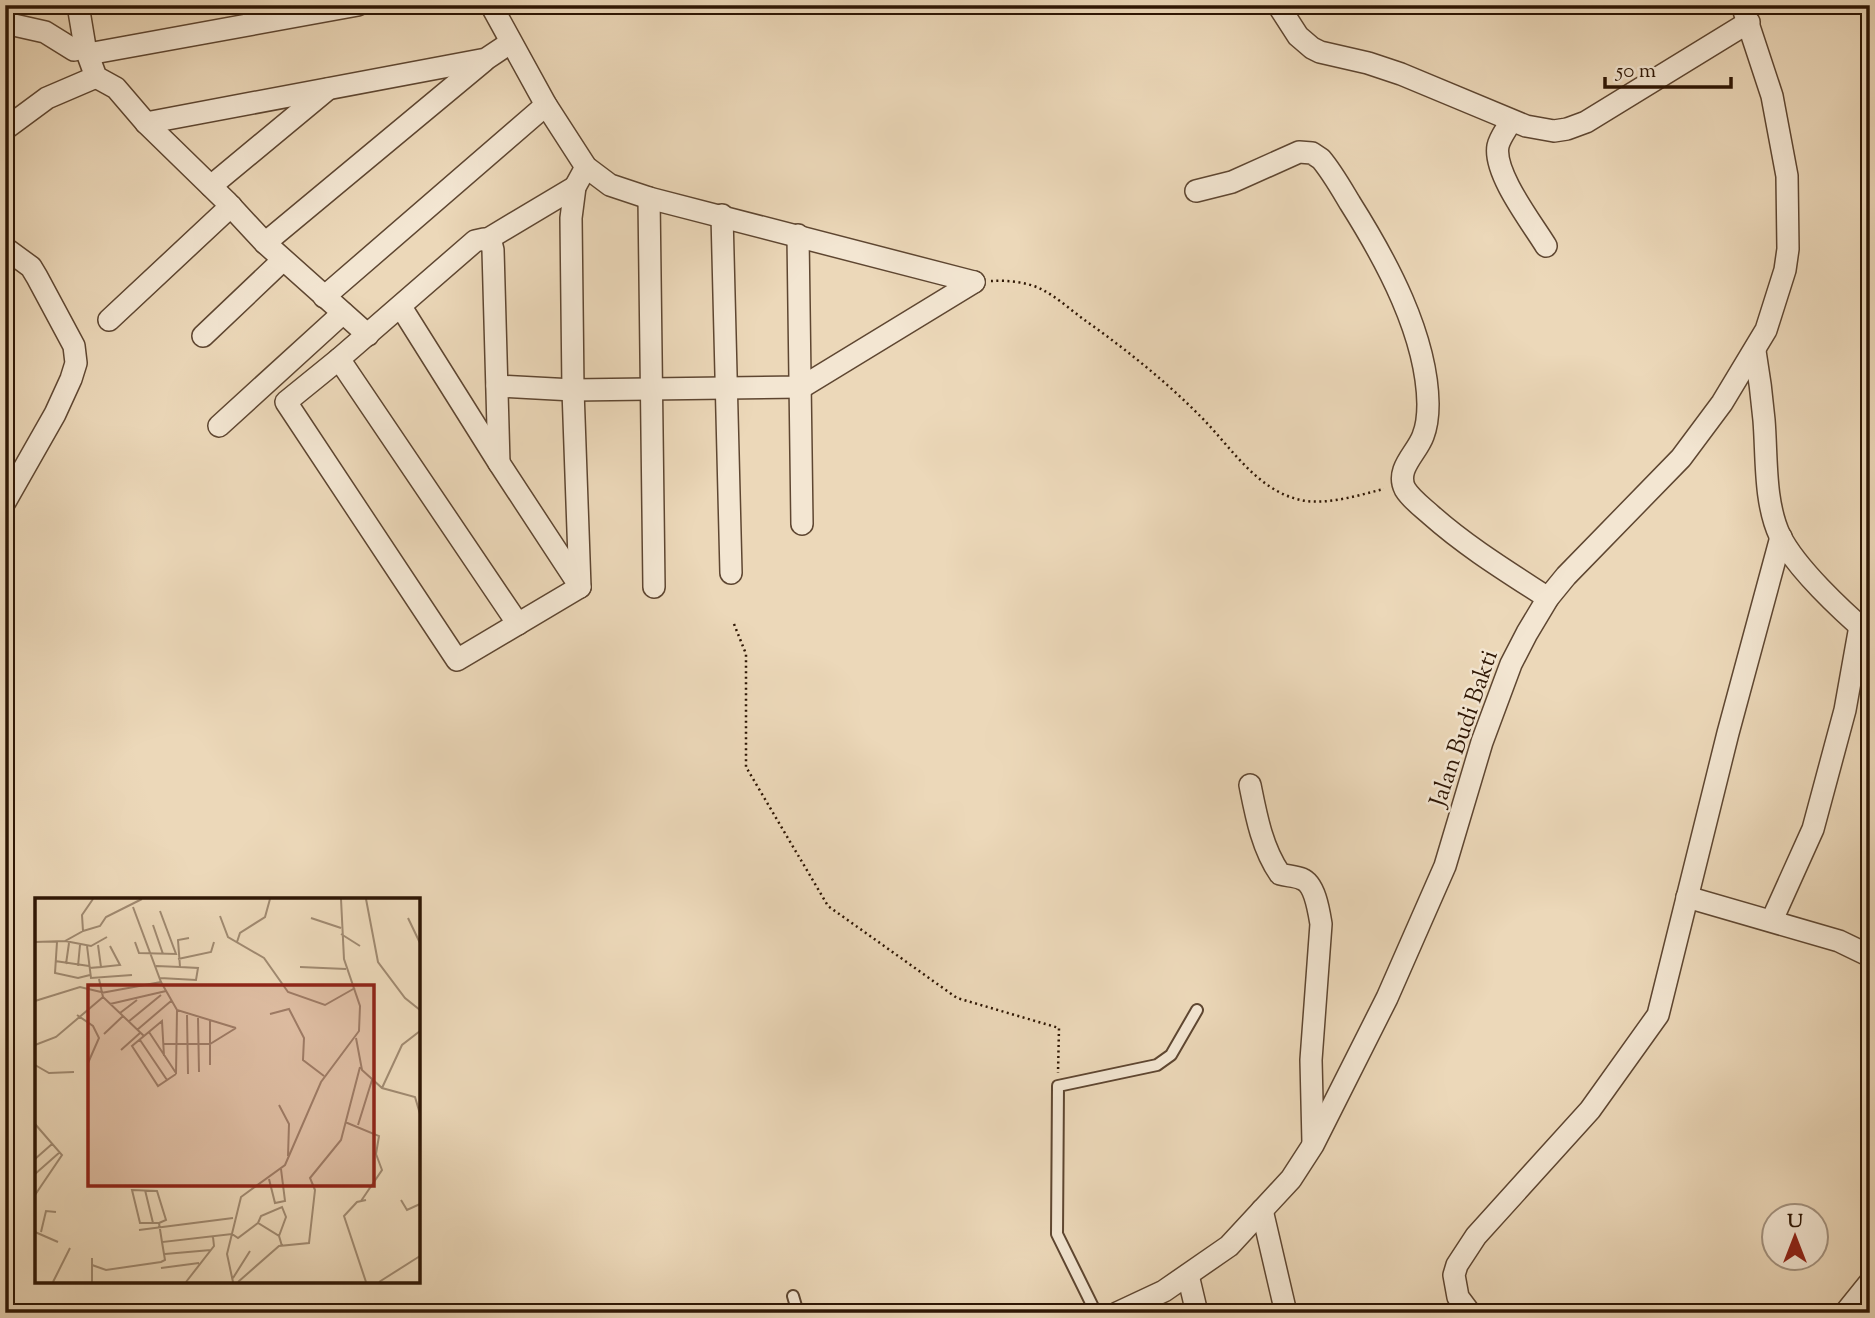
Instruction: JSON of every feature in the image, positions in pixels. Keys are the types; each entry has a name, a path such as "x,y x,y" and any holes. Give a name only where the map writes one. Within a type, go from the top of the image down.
{"street":[{"path":"78,5 87,51 96,77 116,88 265,243 368,335"},
{"path":"5,23 45,33 74,50 87,51 358,5"},
{"path":"491,5 546,105 586,167 610,185 649,198 974,282"},
{"path":"1278,5 1298,36 1312,48 1401,74 1511,121 1545,131 1574,127 1746,13"},
{"name":"Jalan Budi Bakti","path":"1117,1313 1164,1291 1229,1246 1291,1179 1313,1145 1387,998 1445,866 1482,741 1511,664 1548,598 1585,556 1681,458 1722,403 1766,330 1785,270 1788,249 1787,176 1772,96 1746,13"},
{"path":"265,243 486,59 510,43"},
{"path":"146,122 486,59"},
{"path":"5,129 47,98 96,77"},
{"path":"211,186 328,89"},
{"path":"324,297 546,105"},
{"path":"1511,121 1499,144 1501,166 1514,195 1546,246"},
{"path":"1196,191 1232,182 1299,152 1312,153 1326,165 1387,267 1419,347 1426,382 1427,422 1423,437 1405,468 1404,484 1416,502 1453,535 1548,598"},
{"path":"580,587 573,390 571,218 575,187 586,167"},
{"path":"575,187 488,239 475,241 401,307 286,402 457,660 580,587"},
{"path":"649,198 654,587"},
{"path":"109,320 231,206"},
{"path":"723,215 731,573"},
{"path":"798,235 802,524"},
{"path":"488,239 493,250 499,463"},
{"path":"5,248 31,267 74,346 76,363 55,414 5,502"},
{"path":"203,336 283,260"},
{"path":"497,386 573,390 802,387 974,282"},
{"path":"401,307 580,587"},
{"path":"219,426 343,313"},
{"path":"1755,351 1762,394 1770,500 1781,537 1796,559 1865,631 1813,829 1772,920"},
{"path":"339,359 518,624"},
{"path":"1470,1313 1458,1297 1454,1275 1457,1265 1476,1236 1590,1110 1658,1015 1744,671 1781,537"},
{"path":"1250,785 1259,824 1272,860 1280,874 1304,879 1309,883 1319,911 1321,924 1311,1060 1313,1145"},
{"path":"1687,897 1839,941 1870,956"},
{"path":"1262,1210 1286,1313"},
{"path":"1188,1275 1197,1313"},
{"path":"1845,1313 1870,1282"}],"lane":[{"path":"1096,1313 1057,1234 1058,1086 1166,1061 1197,1010"},
{"path":"793,1296 797,1313"}],"path":[{"path":"974,282 1025,284 1042,290 1063,304 1124,348 1170,387 1256,477 1286,495 1321,501 1342,499 1404,484"},
{"path":"734,624 746,654 746,767 828,906 957,998 1059,1028 1058,1086"}]}
